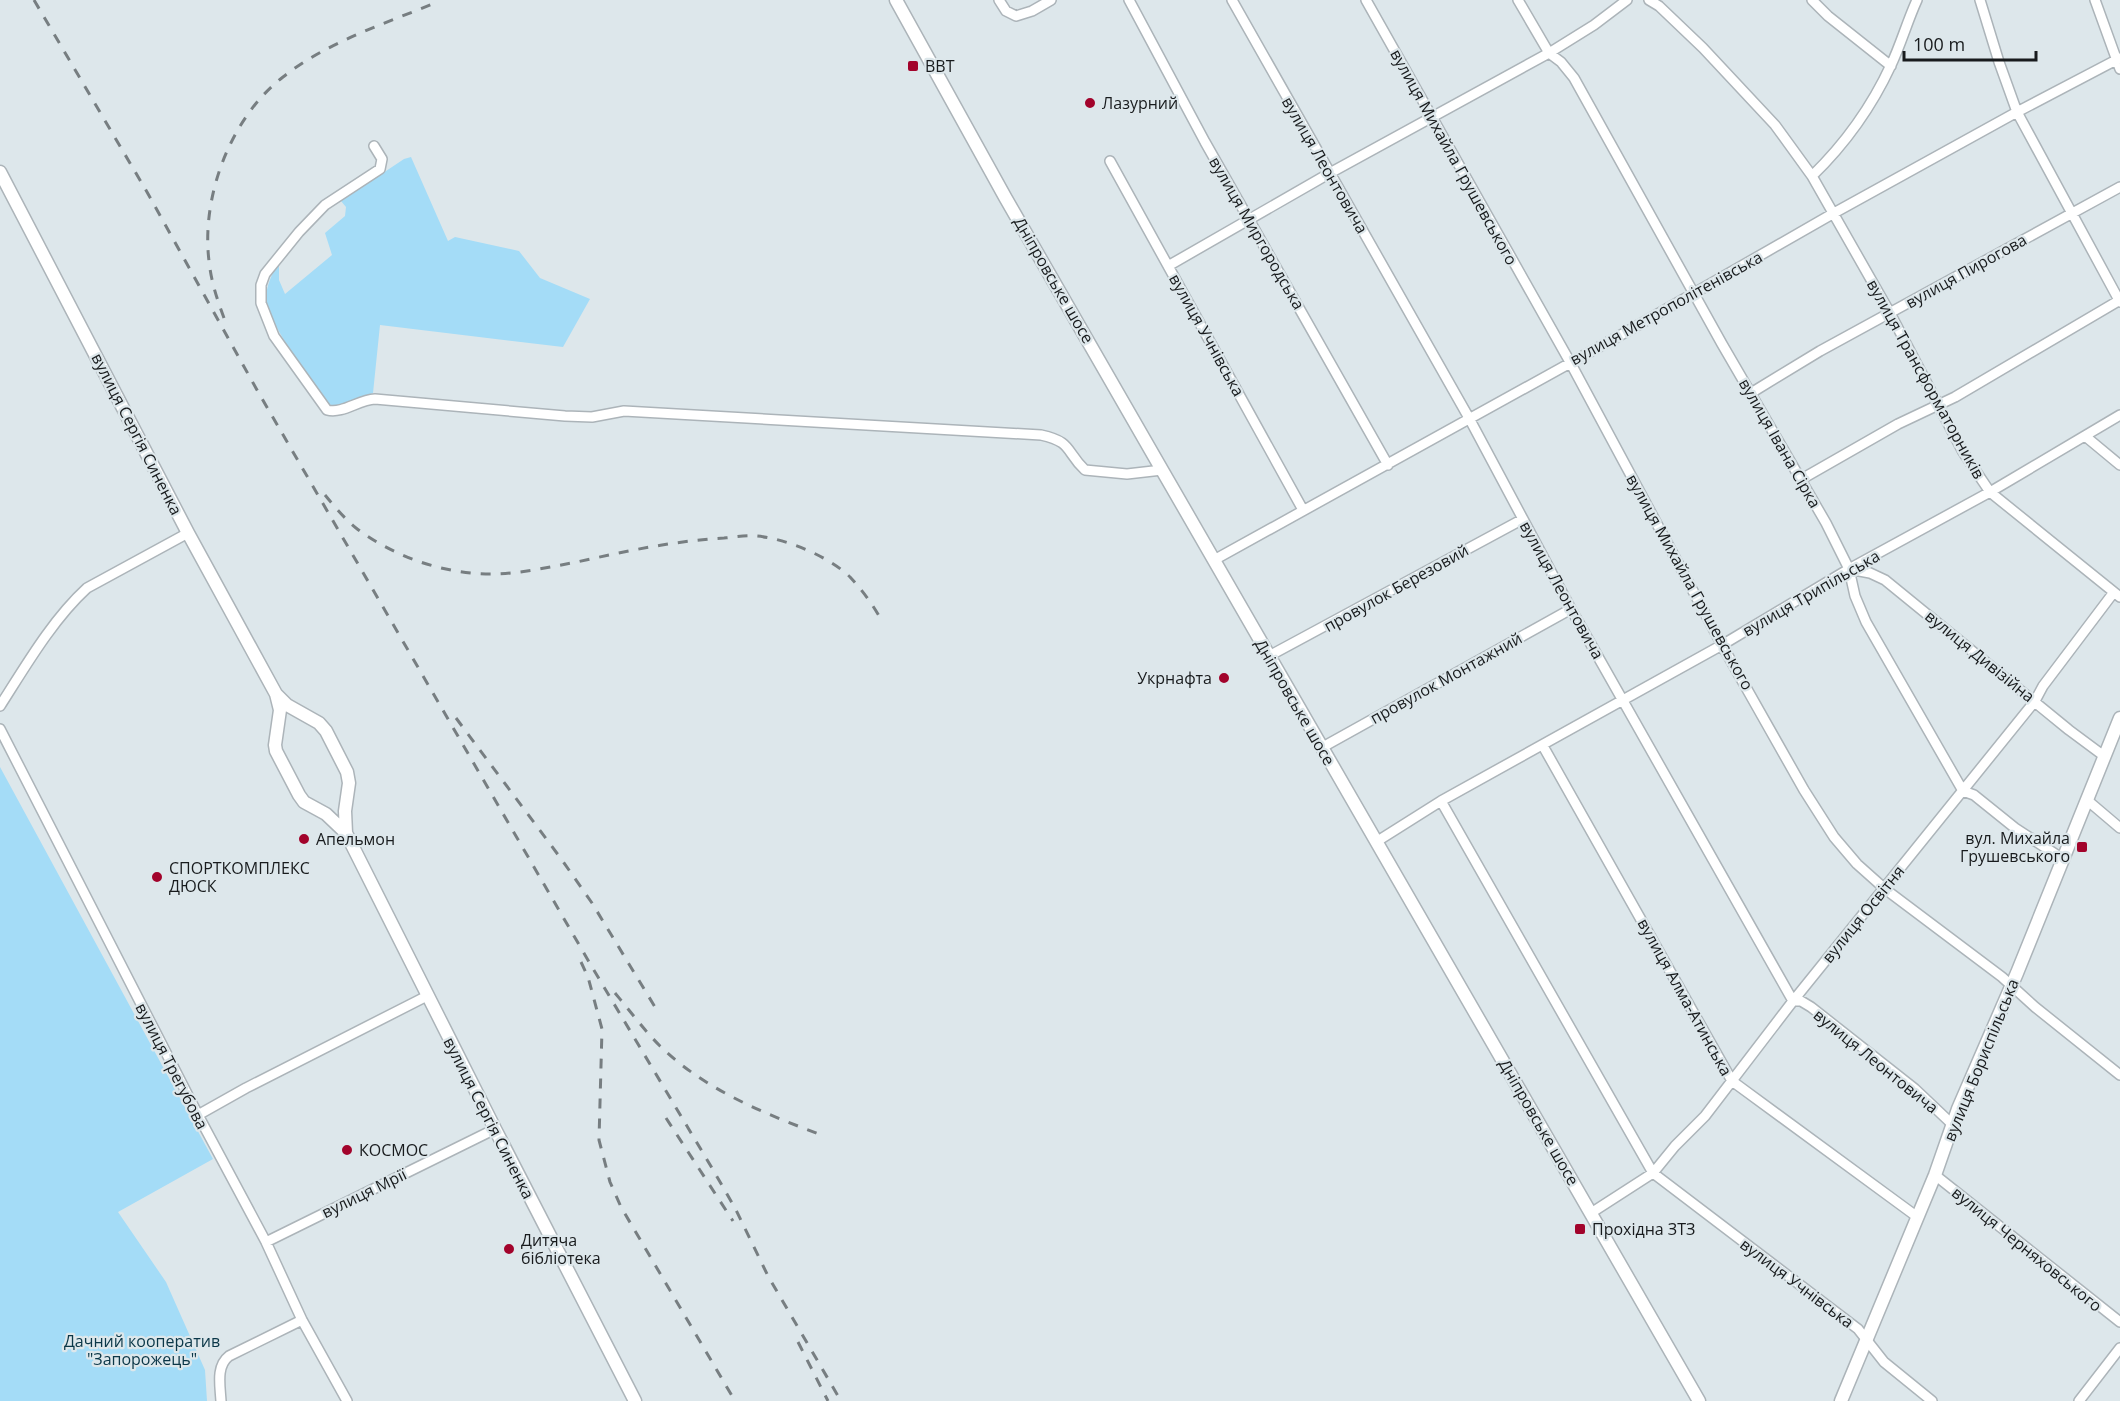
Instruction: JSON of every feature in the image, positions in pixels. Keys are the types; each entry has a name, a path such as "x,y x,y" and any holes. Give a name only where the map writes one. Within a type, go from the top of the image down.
{"street":[{"name":"Дніпровське шосе","path":"896,0 1005,197 1699,1401"},
{"path":"999,0 1006,11 1016,16 1032,11 1051,0"},
{"name":"вулиця Миргородська","path":"1129,0 1205,142 1251,219 1388,465"},
{"name":"вулиця Леонтовича","path":"1232,0 1469,418 1571,609 1793,1001 1801,1001 1810,1007 1915,1089 1953,1125"},
{"name":"вулиця Михайла Грушевського","path":"1366,0 1570,362 1722,645 1819,815 1834,837 1857,864 1885,889 2011,986 2120,1075"},
{"name":"вулиця Івана Сірка","path":"1518,0 1549,53 1574,78 1826,523 1849,569 1855,596 1866,622 1964,791 1974,795 2015,828 2063,859"},
{"path":"1168,266 1330,173 1549,53 1601,20 1627,0"},
{"name":"вулиця Трансформаторників","path":"1649,0 1659,6 1703,48 1775,125 1812,176 1890,313 1963,452 1990,492 2117,595"},
{"path":"1812,0 1828,16 1891,66"},
{"path":"1812,176 1839,148 1867,108 1891,66 1917,0"},
{"path":"1800,480 1937,404 1955,397 2120,301 2017,112 1980,0"},
{"path":"2095,0 2118,63"},
{"name":"вулиця Метрополітенівська","path":"1214,560 1388,465 2017,112 2118,63"},
{"path":"374,146 382,159 380,169 325,205 298,232 265,274 261,285 261,303 274,336 327,410 336,411 375,399 573,416 592,417 624,411 1041,435 1059,439 1085,470 1127,474 1162,470"},
{"name":"вулиця Учнівська","path":"1110,161 1303,510"},
{"name":"вулиця Сергія Синенка","path":"0,172 188,533 276,694 280,710 276,751 304,802 331,818 346,833 635,1401"},
{"name":"вулиця Пирогова","path":"1751,393 1820,351 2120,187"},
{"name":"вулиця Трипільська","path":"1376,842 1441,801 1722,645 1849,569 1990,492 2120,414"},
{"path":"2085,436 2120,465"},
{"name":"провулок Березовий","path":"1269,656 1523,519"},
{"path":"0,706 34,653 75,599 87,588 188,533"},
{"name":"вулиця Дивізійна","path":"1849,569 1870,573 1885,580 2104,756"},
{"name":"вулиця Освітня","path":"1591,1213 1653,1173 1675,1146 1705,1116 1793,1001 1964,791 2117,595"},
{"name":"провулок Монтажний","path":"1321,748 1571,609"},
{"name":"вулиця Сергія Синенка","path":"276,694 287,705 319,723 332,741 347,772 349,783 345,811 346,833"},
{"name":"вулиця Бориспільська","path":"1841,1401 1935,1175 1958,1109 2011,986 2120,718"},
{"name":"вулиця Трегубова","path":"0,729 198,1115 266,1242 302,1320 346,1401"},
{"name":"вулиця Алма-Атинська","path":"1543,746 1732,1081 1916,1216"},
{"path":"2087,800 2120,828"},
{"path":"1441,801 1653,1173"},
{"path":"198,1115 246,1088 427,996"},
{"name":"вулиця Мрії","path":"266,1242 495,1129"},
{"name":"вулиця Учнівська","path":"1653,1173 1858,1329 1884,1362 1932,1401"},
{"name":"вулиця Черняховського","path":"1935,1175 2120,1322"},
{"path":"221,1401 220,1375 223,1361 302,1320"},
{"path":"2079,1401 2120,1348"}],"green space":[{"path":"411,157 448,241 455,237 519,251 540,278 590,299 563,347 380,325 373,393 337,407 325,403 282,336 268,309 266,295 268,285 279,261 279,280 285,294 332,255 325,233 345,216 346,207 341,201 404,159"},
{"name":"Дачний кооператив \"Запорожець\"","path":"0,767 213,1159 118,1212 166,1282 205,1370 207,1401 0,1401"}],"railway":[{"path":"34,0 147,192 257,390 592,967 712,1168 735,1208 768,1276 841,1401"},
{"path":"224,318 210,268 208,236 210,210 215,185 224,160 248,113 283,77 318,54 356,35 435,3"},
{"path":"325,495 356,528 387,547 420,562 473,573 524,572 687,541 744,536 780,540 831,562 850,577 882,621"},
{"path":"456,718 592,903 655,1007"},
{"path":"581,962 588,977 602,1029 599,1140 610,1182 621,1207 735,1401"},
{"path":"615,993 660,1046 697,1076 759,1110 824,1136"},
{"path":"666,1118 733,1221"},
{"path":"798,1342 828,1401"}],"place":[{"name":"ВВТ","path":"913,66"},
{"name":"Лазурний","path":"1090,103"},
{"name":"Укрнафта","path":"1224,678"},
{"name":"Апельмон","path":"304,839"},
{"name":"вул. Михайла Грушевського","path":"2082,847"},
{"name":"СПОРТКОМПЛЕКС ДЮСК","path":"157,877"},
{"name":"КОСМОС","path":"347,1150"},
{"name":"Прохідна ЗТЗ","path":"1580,1229"},
{"name":"Дитяча бібліотека","path":"509,1249"}]}
